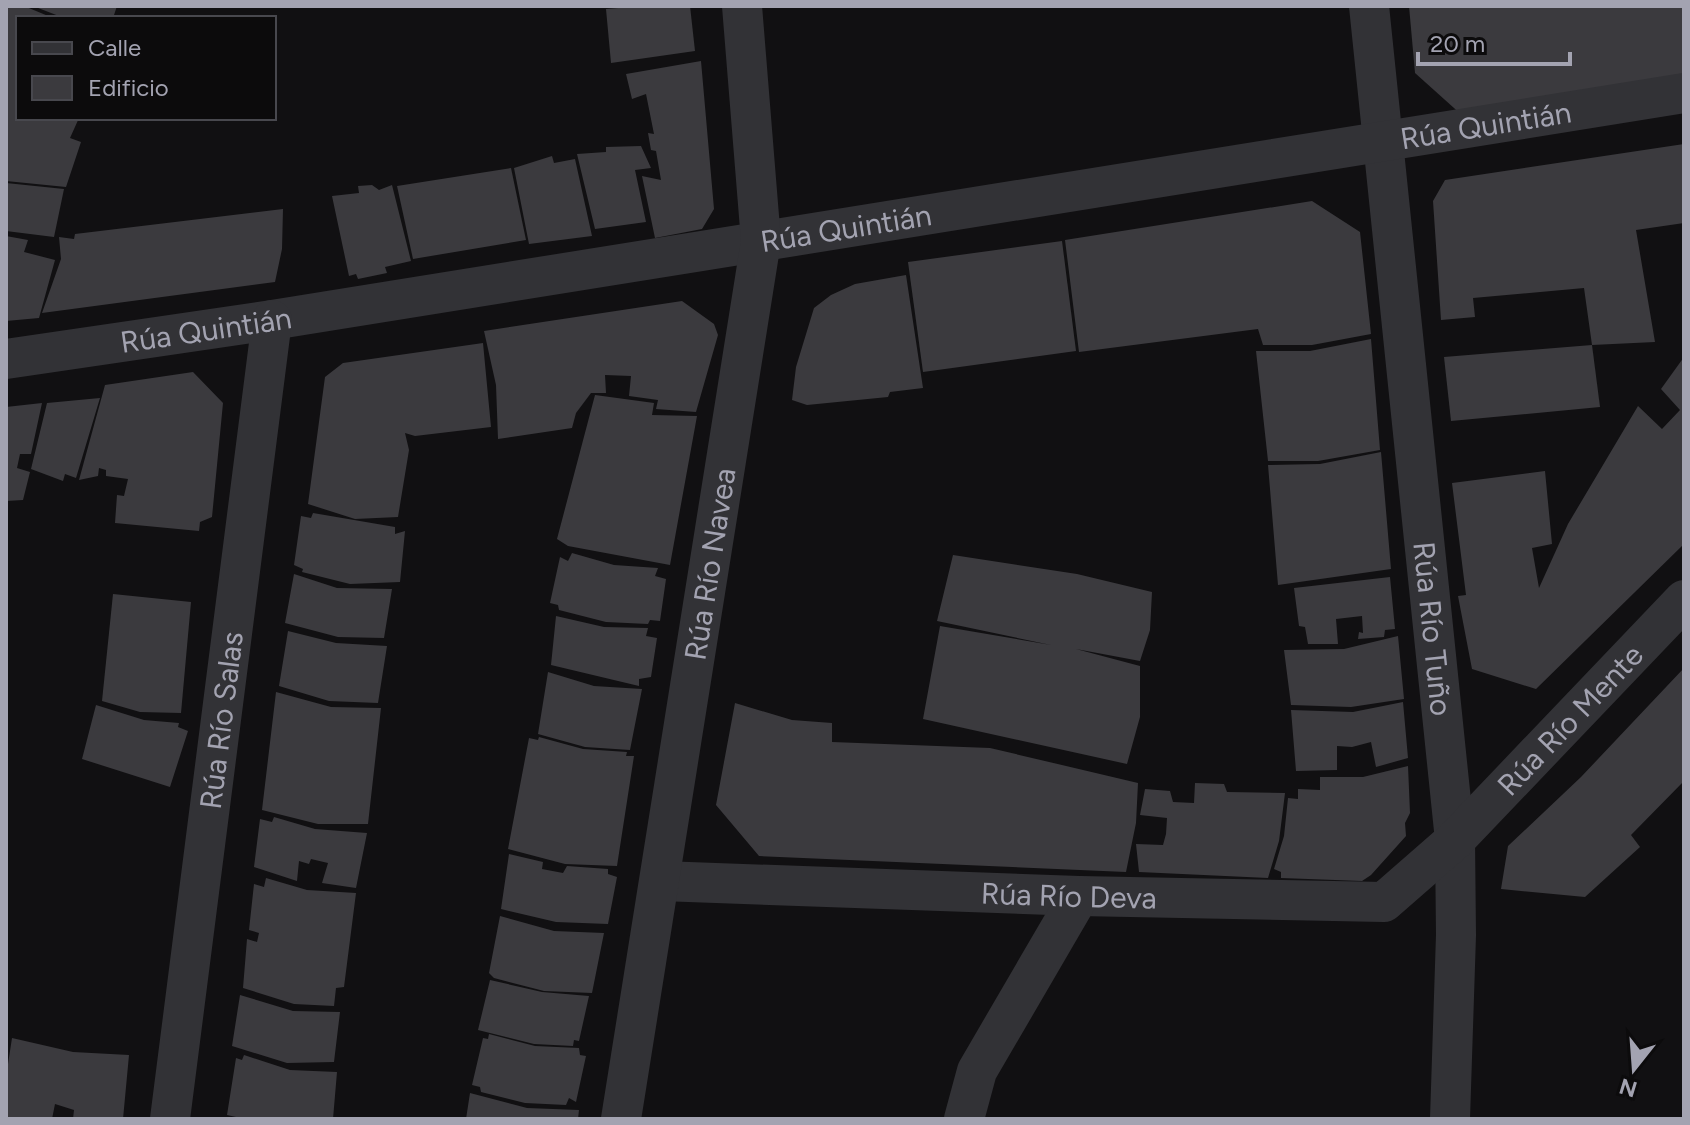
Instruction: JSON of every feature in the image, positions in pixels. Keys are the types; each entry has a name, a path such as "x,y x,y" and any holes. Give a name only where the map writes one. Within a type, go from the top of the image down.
{"street":[{"name":"Rúa Río Navea","path":"621,1119 761,241 742,6"},
{"name":"Rúa Río Tuño","path":"1369,6 1455,840 1456,935 1450,1119"},
{"name":"Rúa Quintián","path":"6,359 272,320 1382,139 1684,93"},
{"name":"Rúa Río Salas","path":"170,1119 272,320"},
{"name":"Rúa Río Mente","path":"1455,840 1684,600"},
{"name":"Rúa Río Deva","path":"661,881 1079,896 1384,902 1455,840"},
{"path":"964,1119 977,1071 1079,896"}],"building":[{"path":"6,6 24,6 48,16 16,16 16,120 78,120 70,138 81,142 66,187 6,181"},
{"path":"33,6 117,6 114,16 59,16"},
{"path":"690,6 695,51 611,63 606,9"},
{"path":"1409,6 1684,6 1684,81 1464,117 1415,73"},
{"path":"701,61 714,209 702,229 655,238 642,176 661,180 656,151 651,150 648,133 654,134 646,94 632,99 626,74"},
{"path":"1684,144 1684,223 1636,230 1655,342 1592,345 1584,288 1473,298 1475,317 1441,320 1433,201 1445,180"},
{"path":"641,146 651,168 635,170 646,222 595,229 577,154 606,152 606,147"},
{"path":"552,156 554,163 575,159 592,236 529,244 514,168"},
{"path":"511,168 526,240 413,259 397,186"},
{"path":"6,183 64,189 54,237 6,231"},
{"path":"372,185 379,190 392,185 411,261 385,267 387,273 358,279 356,274 349,276 332,196 359,193 358,186"},
{"path":"1312,201 1360,232 1371,334 1312,345 1263,345 1258,329 1079,352 1065,240"},
{"path":"283,209 282,249 275,282 42,313 61,259 59,237 74,239 75,234"},
{"path":"6,236 28,240 24,252 55,260 39,318 6,321"},
{"path":"1062,241 1076,351 923,372 908,262"},
{"path":"906,275 923,388 890,392 888,397 807,405 792,400 796,367 814,308 831,295 855,284"},
{"path":"682,301 714,324 718,335 696,412 656,409 658,400 629,396 631,376 605,375 606,393 591,393 576,413 572,428 498,439 496,385 484,331"},
{"path":"1371,339 1380,450 1318,461 1268,461 1256,351 1310,351"},
{"path":"483,343 491,427 415,436 405,433 409,450 398,517 355,519 308,504 325,377 343,363"},
{"path":"1592,345 1600,407 1451,421 1444,357"},
{"path":"1684,357 1684,544 1536,689 1472,669 1458,596 1466,595 1452,483 1545,471 1552,544 1532,548 1539,588 1568,524 1638,406 1662,429 1680,410 1661,389"},
{"path":"193,372 223,403 212,517 200,522 199,531 115,523 117,495 124,496 128,479 106,476 106,470 99,468 98,476 79,480 105,385"},
{"path":"595,395 654,403 652,415 697,416 670,565 568,546 557,539"},
{"path":"100,398 76,478 65,474 63,481 31,469 47,403"},
{"path":"42,403 31,454 20,454 17,468 30,472 23,500 6,501 6,407"},
{"path":"1381,452 1391,569 1278,585 1268,465 1320,464"},
{"path":"313,513 395,527 395,534 405,531 400,582 350,584 302,572 303,569 294,565 301,516 311,518"},
{"path":"572,553 614,565 658,568 655,576 666,579 660,621 650,620 648,624 606,622 559,610 558,605 550,603 560,557 568,561"},
{"path":"953,555 1077,574 1152,592 1150,630 1140,661 1076,649 1140,666 1140,717 1127,764 923,719 940,626 1051,645 937,621"},
{"path":"294,574 337,588 392,589 384,638 338,637 285,623"},
{"path":"1390,577 1395,629 1385,630 1384,637 1358,639 1359,632 1363,633 1362,616 1336,619 1338,644 1308,644 1305,627 1299,626 1294,588"},
{"path":"113,594 191,602 181,713 140,712 102,701"},
{"path":"556,616 604,627 648,628 646,636 657,638 651,677 639,679 639,686 551,665"},
{"path":"288,631 336,643 387,646 378,703 329,701 279,686"},
{"path":"1398,636 1404,699 1351,707 1291,705 1284,650 1344,649"},
{"path":"1684,668 1684,781 1631,835 1640,847 1585,897 1501,889 1508,846 1581,777"},
{"path":"548,672 594,686 642,689 630,750 585,747 538,734"},
{"path":"276,692 331,707 381,708 368,824 318,824 262,810"},
{"path":"1403,702 1408,758 1376,767 1371,742 1352,747 1337,746 1337,770 1296,771 1291,710 1353,712"},
{"path":"735,703 792,720 832,723 832,742 990,748 1138,783 1136,823 1126,872 759,856 716,805"},
{"path":"96,705 144,720 179,723 178,727 188,731 170,787 82,759"},
{"path":"539,737 583,749 627,752 626,756 634,756 617,866 565,864 508,849 529,738 538,740"},
{"path":"1408,766 1410,813 1405,823 1406,836 1371,875 1362,881 1281,878 1281,872 1274,869 1284,836 1288,798 1298,799 1298,789 1320,790 1320,777 1363,777"},
{"path":"1195,783 1224,784 1227,792 1285,793 1279,841 1268,878 1139,872 1136,844 1163,845 1166,834 1167,818 1140,815 1145,789 1170,791 1173,802 1194,803"},
{"path":"274,817 315,829 367,833 356,888 322,883 328,863 311,859 309,864 299,861 297,881 254,867 260,819 272,822"},
{"path":"509,854 543,862 542,869 563,873 567,866 608,869 608,874 617,877 608,924 556,922 501,909"},
{"path":"266,878 307,890 356,893 344,987 336,988 334,1006 294,1004 243,988 247,939 257,942 259,933 249,930 254,884 264,887"},
{"path":"500,916 554,931 604,933 592,993 544,991 494,978 489,973"},
{"path":"490,980 542,992 589,996 579,1041 574,1040 573,1046 534,1044 478,1030"},
{"path":"240,995 293,1011 340,1012 334,1062 287,1063 232,1046"},
{"path":"489,1034 535,1046 579,1048 580,1055 586,1056 576,1102 569,1098 566,1105 525,1103 481,1092 480,1087 472,1085 483,1038 488,1039"},
{"path":"12,1038 73,1052 129,1055 123,1119 73,1119 74,1110 55,1104 52,1119 6,1119 6,1077"},
{"path":"244,1055 290,1070 337,1072 333,1119 245,1119 227,1115 236,1058 242,1060"},
{"path":"470,1093 527,1108 579,1110 578,1119 466,1119"}]}
